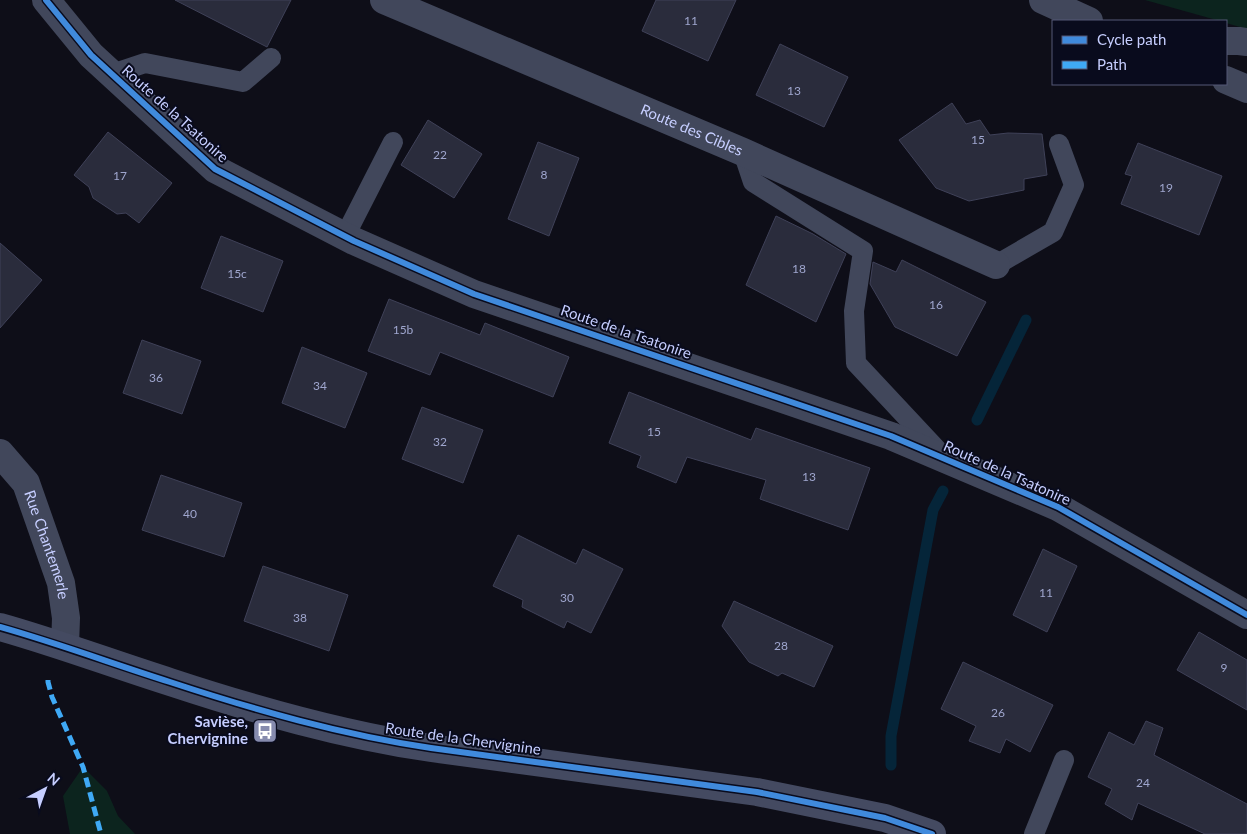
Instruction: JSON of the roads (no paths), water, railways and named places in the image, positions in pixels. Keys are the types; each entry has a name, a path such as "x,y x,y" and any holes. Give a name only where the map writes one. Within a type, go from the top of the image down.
{"street":[{"name":"Route de la Tsatonire","path":"46,0 90,55 215,169 354,241 474,294 891,436 1058,507 1247,615"},
{"name":"Route des Cibles","path":"384,0 743,152 996,265"},
{"path":"1043,0 1087,20"},
{"path":"1227,41 1247,42"},
{"path":"1227,80 1247,89"},
{"name":"Rue Chantemerle","path":"0,453 26,483 61,583 66,618 65,646"},
{"name":"Route de la Chervignine","path":"0,627 65,646 180,686 343,732 396,743 757,792 886,818 932,834"}],"lane":[{"path":"112,74 145,63 243,82 271,58"},
{"path":"345,236 393,142"},
{"path":"996,265 1053,232 1074,185 1060,144"},
{"path":"743,152 753,182 863,251 854,311 856,363 946,460"},
{"path":"1034,834 1064,760"}],"waterway":[{"path":"977,420 1026,320"},
{"path":"891,765 891,736 933,510 943,491"}],"place":[{"name":"Savièse, Chervignine","path":"265,731"}]}
